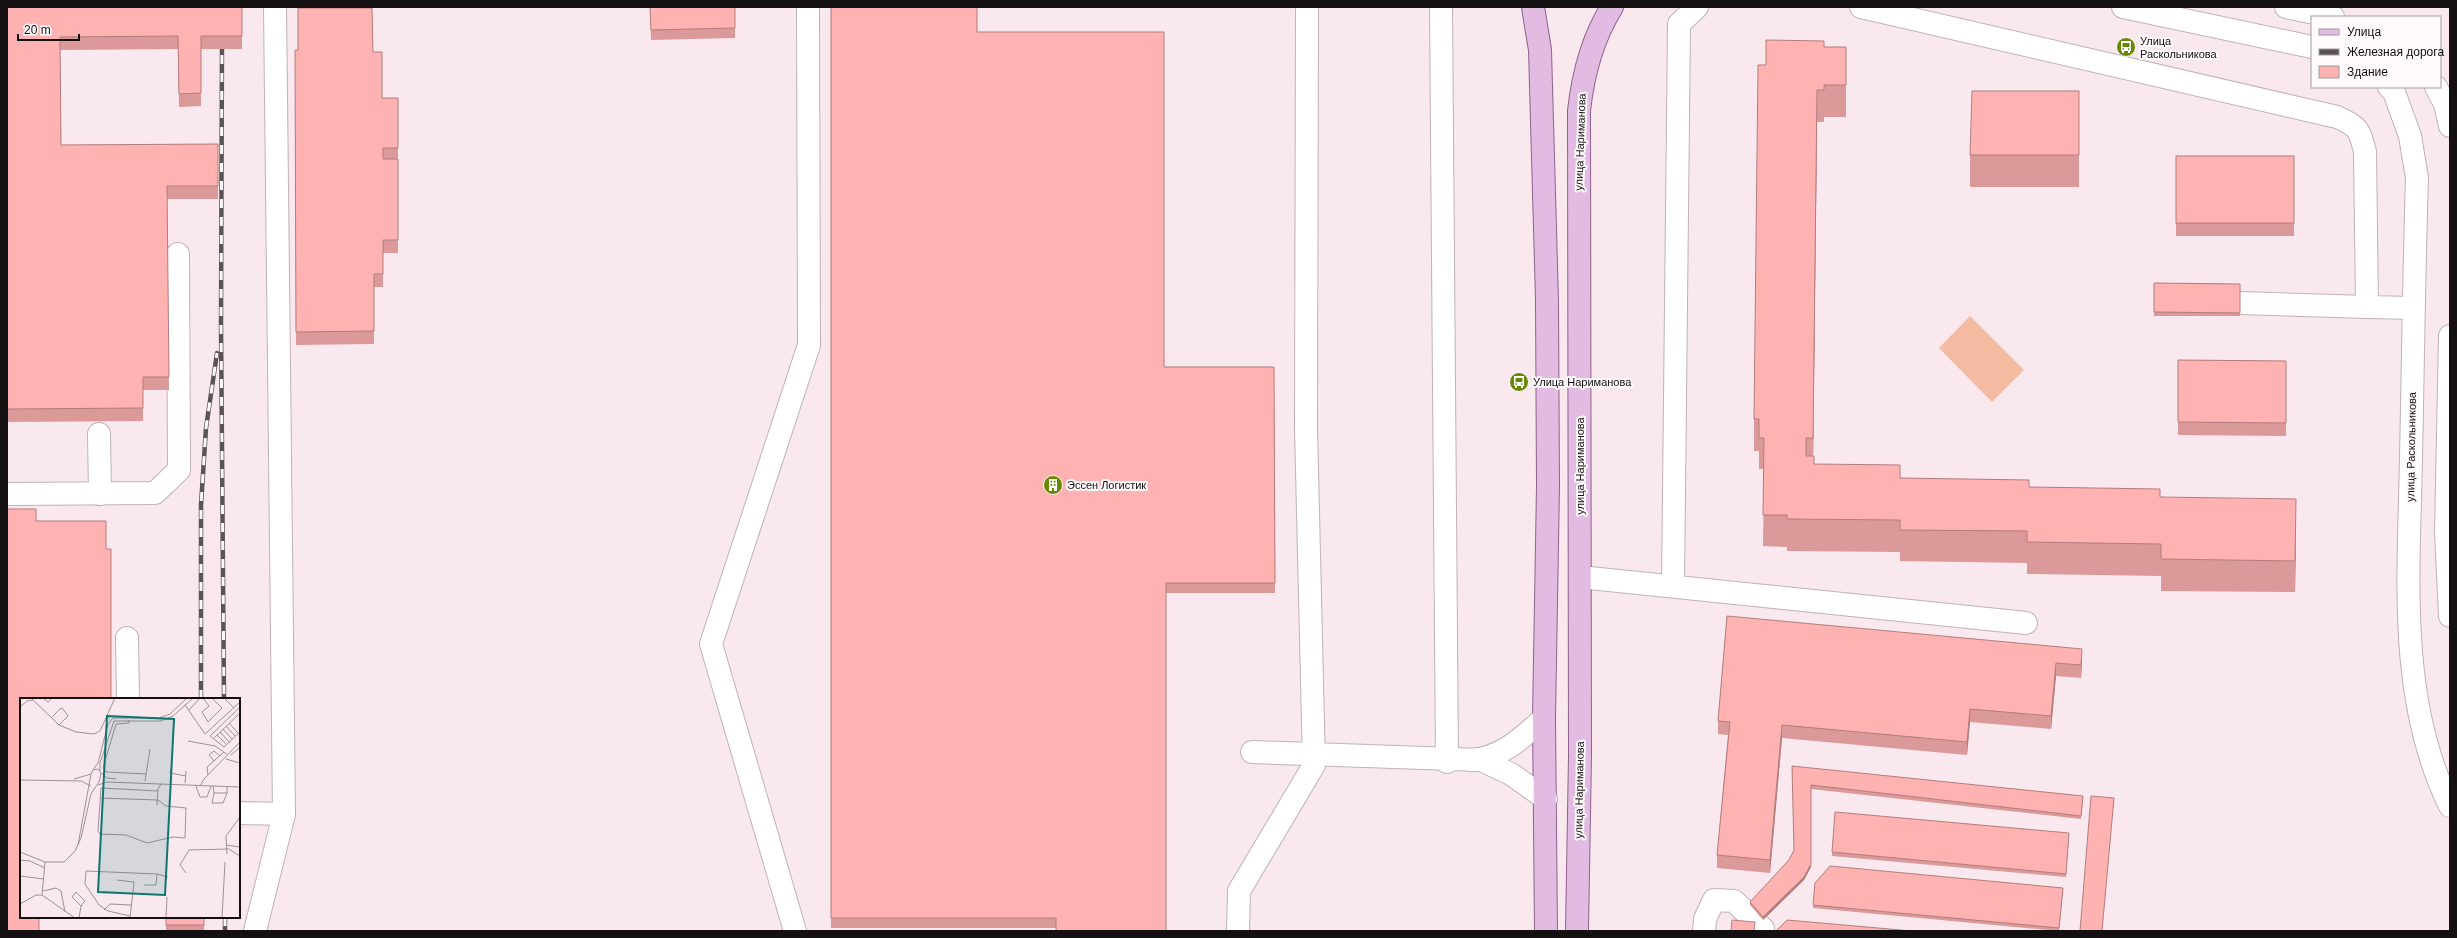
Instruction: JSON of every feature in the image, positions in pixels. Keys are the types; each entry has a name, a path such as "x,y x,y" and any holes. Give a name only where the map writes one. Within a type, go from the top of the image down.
{"main road":[{"path":"1533,7 1540,50 1547,300 1548,486 1544,718 1546,799 1546,931"},
{"name":"улица Нариманова","path":"1577,931 1580,577 1579,111 1582,81 1592,46 1612,7"}],"street":[{"path":"255,931 284,814 275,7"},
{"path":"795,931 711,644 809,345 808,7"},
{"path":"1238,931 1239,891 1314,765 1306,428 1307,7"},
{"path":"1441,7 1448,762"},
{"path":"1672,586 1679,24 1697,7"},
{"path":"1861,7 2337,117 2354,124 2361,136 2365,152 2366,307"},
{"path":"2123,7 2311,47"},
{"path":"2286,7 2328,16"},
{"name":"улица Раскольникова","path":"2390,88 2394,92 2410,136 2417,178 2413,308 2409,603 2414,688 2429,754 2450,806"},
{"path":"2437,88 2445,104 2450,126"},
{"path":"7,494 155,493 179,470 178,254"},
{"path":"2240,303 2413,308"},
{"path":"2450,336 2446,533 2450,616"},
{"path":"99,434 100,494"},
{"path":"1580,577 2026,623"},
{"path":"127,638 128,698"},
{"path":"1314,765 1481,760 1511,747 1544,718"},
{"path":"1252,752 1481,760 1511,774 1546,799"},
{"path":"240,813 284,814"},
{"path":"1704,931 1705,919 1714,900 1734,901 1763,929"}],"shaded area":[{"path":"1970,316 2024,370 1992,402 1939,348"}],"building":[{"path":"7,7 242,7 242,36 201,36 201,93 179,94 178,36 60,37 61,145 218,144 218,186 167,186 169,377 143,377 143,408 7,409"},
{"path":"650,7 735,7 735,28 651,30"},
{"name":"Эссен Логистик","path":"831,7 977,7 977,32 1164,32 1164,367 1274,367 1275,583 1166,583 1166,931 1056,931 1056,918 831,918"},
{"path":"298,8 372,8 373,52 382,52 382,98 398,98 398,148 383,148 383,159 398,159 398,240 383,240 383,274 374,274 374,331 296,332 295,50 298,50"},
{"path":"1766,40 1824,41 1824,47 1846,47 1846,85 1824,85 1824,90 1817,90 1813,438 1806,438 1806,456 1814,456 1814,464 1900,465 1900,478 2029,480 2029,487 2160,489 2160,497 2296,499 2295,561 2161,559 2161,544 2027,542 2027,531 1900,530 1900,520 1787,519 1787,515 1763,515 1764,438 1759,438 1759,419 1754,419 1758,65 1766,65"},
{"path":"1972,91 2079,91 2079,155 1970,155"},
{"path":"2176,156 2294,156 2294,223 2176,223"},
{"path":"2154,283 2240,284 2240,313 2154,312"},
{"path":"2178,360 2286,361 2286,423 2178,422"},
{"path":"7,509 36,509 36,521 106,521 106,549 111,549 111,698 20,698 20,918 39,918 39,931 7,931"},
{"path":"1727,616 2082,649 2081,665 2056,663 2051,716 1970,709 1967,742 1782,725 1770,860 1717,855 1730,722 1718,721"},
{"path":"1792,766 2083,796 2081,816 1811,785 1811,864 1804,877 1763,917 1750,902 1789,860 1794,850"},
{"path":"2091,796 2114,798 2102,931 2080,931"},
{"path":"1835,812 2069,833 2066,874 1832,852"},
{"path":"1830,866 2063,888 2059,928 1813,905 1815,883"},
{"path":"166,918 204,918 204,925 166,925"},
{"path":"1732,920 1755,922 1754,931 1731,931"},
{"path":"1787,920 1912,931 1776,931"}],"railway":[{"path":"222,37 221,325 224,698"},
{"path":"201,698 201,505 206,428 217,353"},
{"path":"225,918 225,931"}],"place":[{"name":"Улица Раскольникова","path":"2126,47"},
{"name":"Улица Нариманова","path":"1519,382"},
{"name":"Эссен Логистик","path":"1053,485"}]}
